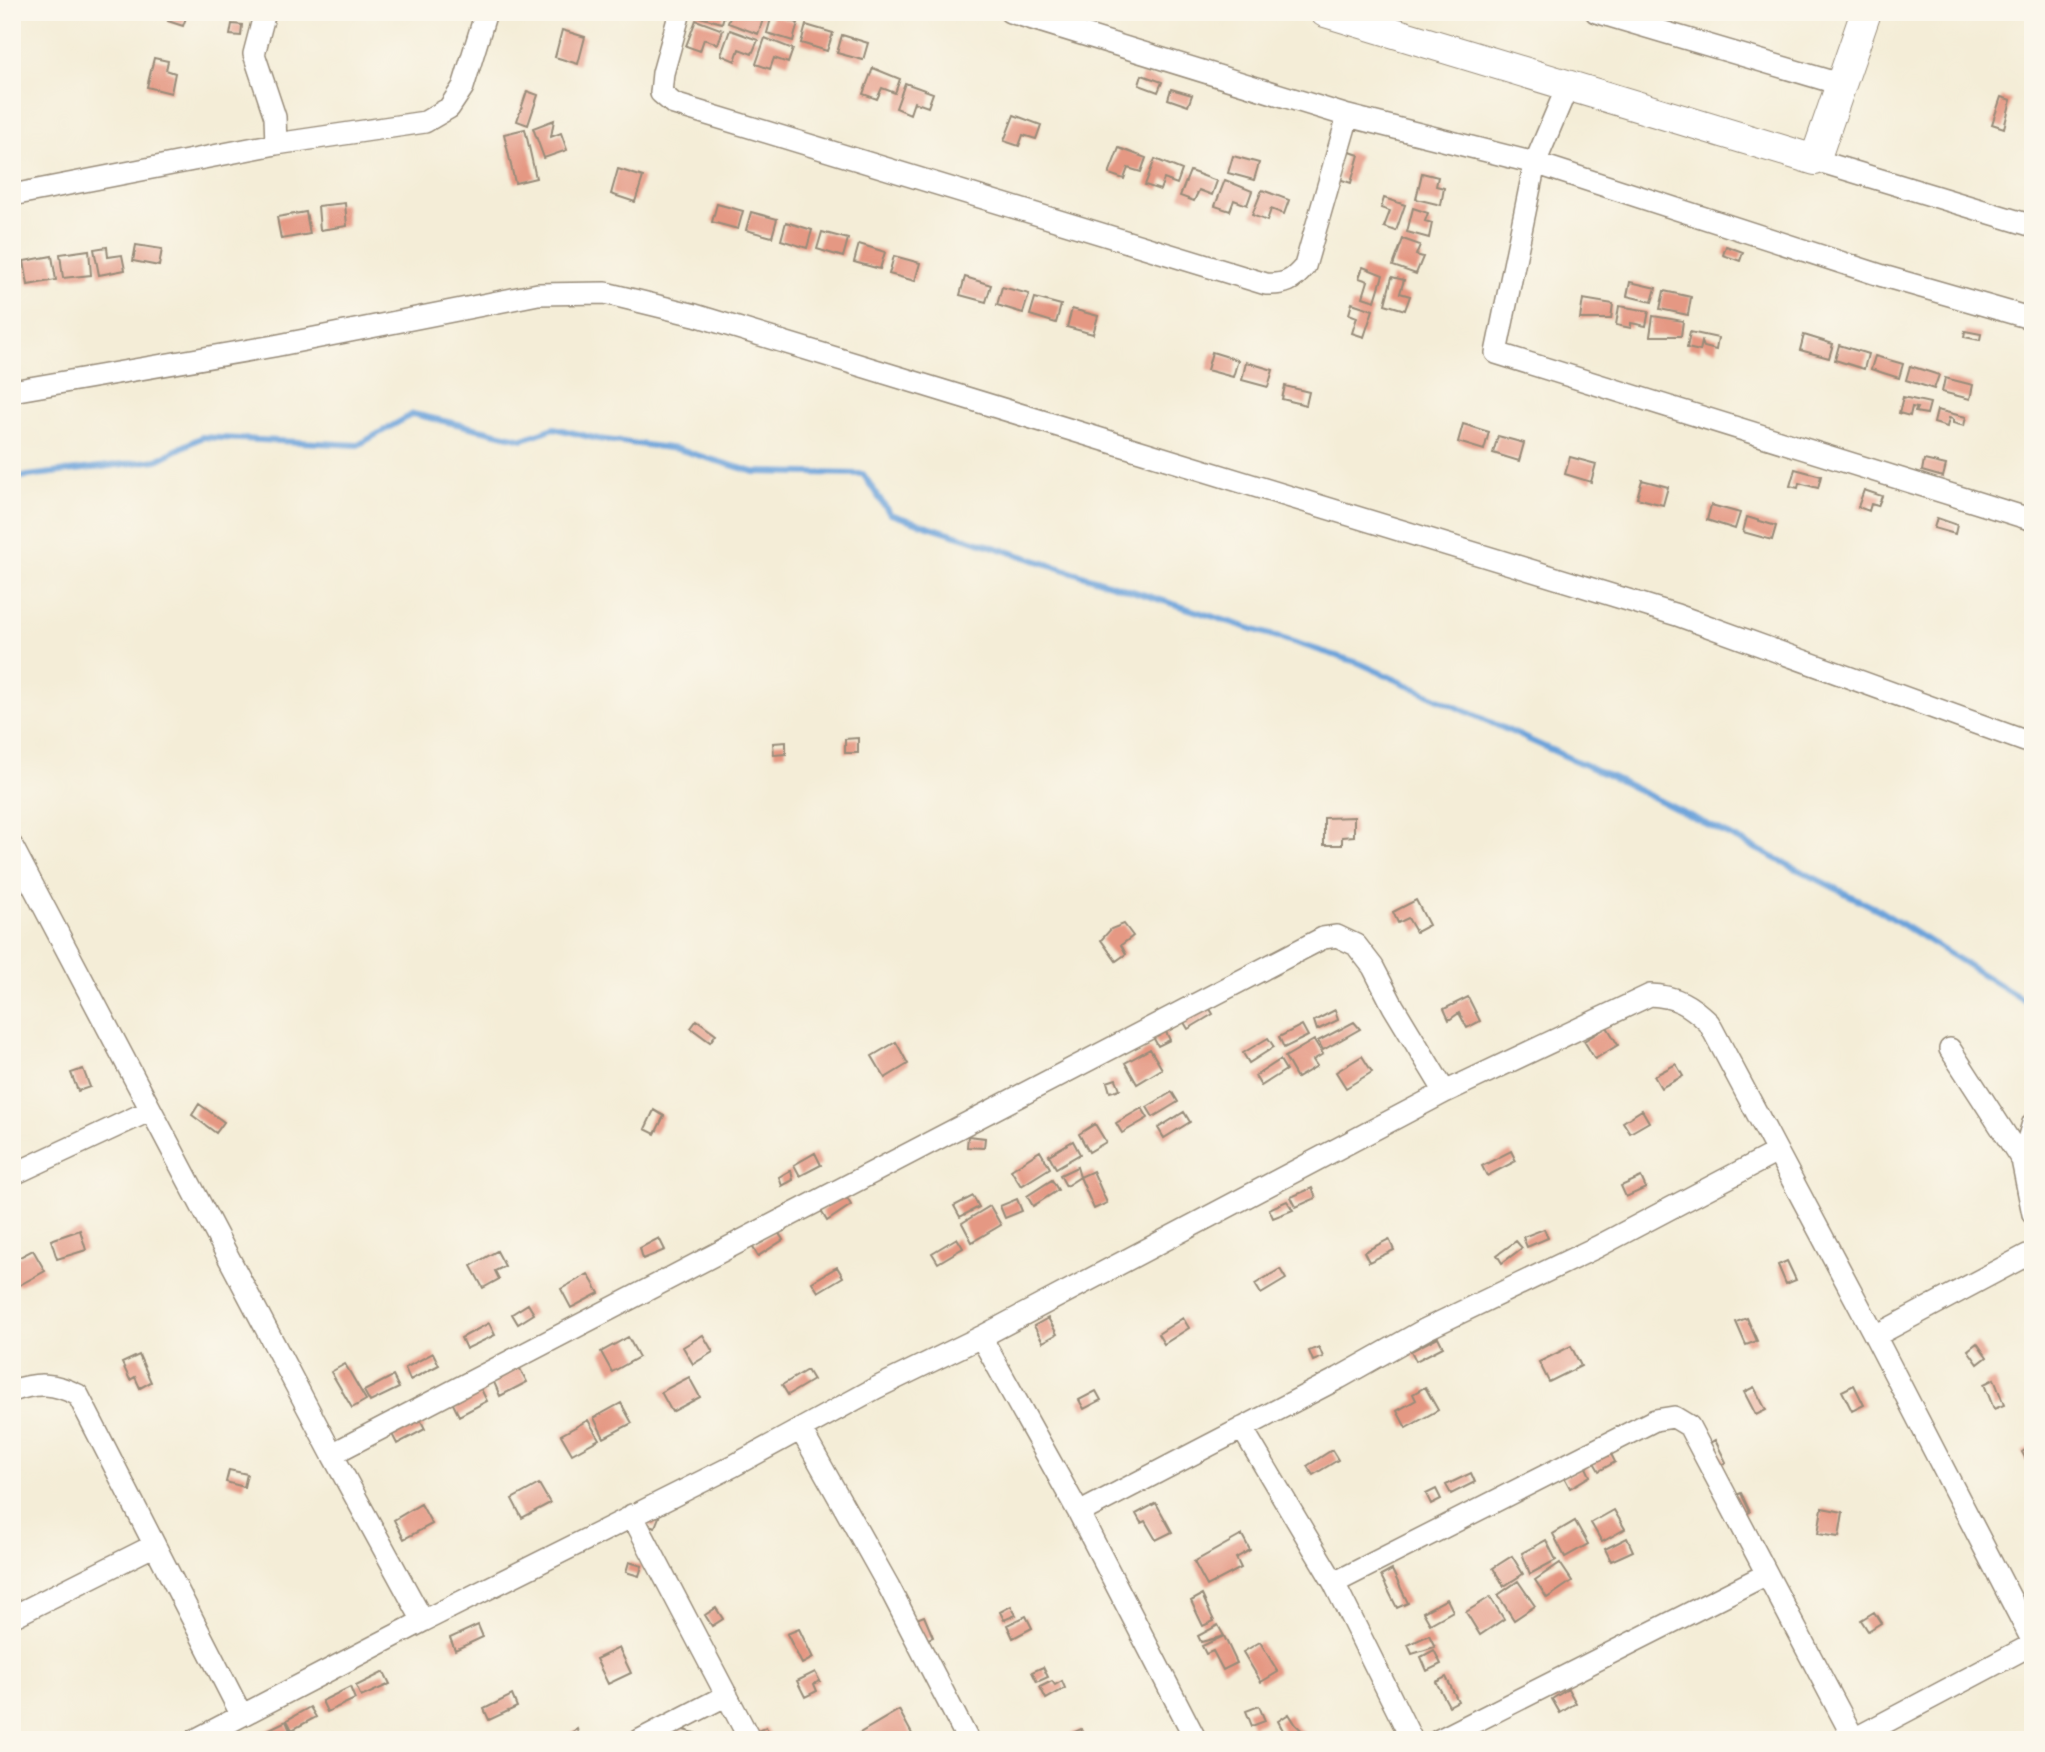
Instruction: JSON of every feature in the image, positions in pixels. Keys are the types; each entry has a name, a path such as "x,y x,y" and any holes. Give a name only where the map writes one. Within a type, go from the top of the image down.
{"street":[{"path":"265,12 254,54 275,117 276,144"},
{"path":"12,195 276,144 425,122 449,108 463,87 486,12"},
{"path":"680,12 663,73 661,93 674,104 1266,284 1283,285 1296,278 1305,266 1348,116"},
{"path":"1010,12 1348,116 1535,163 1883,276 2033,319"},
{"path":"1325,12 2033,226"},
{"path":"1596,12 1843,85"},
{"path":"1815,160 1866,12"},
{"path":"1568,85 1535,163 1496,352 2033,520"},
{"path":"12,391 274,346 538,294 605,293 775,339 1677,615 2033,744"},
{"path":"12,846 149,1111 423,1621"},
{"path":"332,1454 1323,938 1337,936 1356,945 1373,967 1393,1006 1445,1092"},
{"path":"195,1740 241,1714 801,1430 876,1388 981,1337 1445,1092 1650,995 1665,996 1690,1004 1709,1023 1875,1336 2033,1643 1853,1739 1689,1426 1674,1417 1655,1420 1334,1583"},
{"path":"1950,1049 2022,1160 2033,1214"},
{"path":"12,1175 149,1111"},
{"path":"2022,1160 2033,1123"},
{"path":"1079,1513 1426,1329 1597,1247 1777,1152"},
{"path":"1875,1336 2033,1255"},
{"path":"981,1337 1079,1513 1196,1740"},
{"path":"12,1391 34,1383 58,1385 78,1395 241,1714"},
{"path":"1242,1428 1334,1583 1412,1740"},
{"path":"801,1430 889,1587 968,1740"},
{"path":"632,1515 750,1740"},
{"path":"12,1617 153,1546"},
{"path":"1439,1740 1767,1574"},
{"path":"640,1740 727,1695"}],"building":[{"path":"171,12 188,12 183,26 168,21"},
{"path":"542,12 563,12 561,19"},
{"path":"697,12 725,12 722,23 696,16"},
{"path":"732,12 765,14 758,34 728,23"},
{"path":"772,15 798,23 793,41 767,33"},
{"path":"696,20 723,30 718,44 704,39 700,51 686,46"},
{"path":"232,24 242,25 241,36 230,35"},
{"path":"806,25 833,33 827,51 801,43"},
{"path":"562,30 585,37 578,64 555,57"},
{"path":"730,30 758,40 752,54 739,49 735,61 721,55"},
{"path":"842,35 868,43 863,60 837,53"},
{"path":"765,38 793,49 788,63 774,58 770,69 756,64"},
{"path":"154,58 168,61 166,70 175,73 171,93 147,87"},
{"path":"873,68 900,79 895,93 882,88 877,99 863,94"},
{"path":"1142,75 1162,82 1158,92 1139,85"},
{"path":"905,83 933,93 928,107 914,102 910,114 896,108"},
{"path":"1171,89 1192,95 1188,106 1168,99"},
{"path":"527,91 538,95 528,125 517,121"},
{"path":"2001,97 2011,100 2004,128 1992,124"},
{"path":"1014,115 1041,125 1036,139 1023,135 1019,146 1004,141"},
{"path":"554,120 551,137 561,133 567,150 544,158 533,128"},
{"path":"525,129 536,178 515,183 504,134"},
{"path":"1119,148 1146,158 1141,172 1128,168 1124,179 1109,174"},
{"path":"1347,151 1359,155 1351,183 1339,179"},
{"path":"1233,156 1259,163 1254,180 1228,173"},
{"path":"1155,159 1182,170 1177,184 1164,179 1160,190 1145,185"},
{"path":"618,169 643,177 635,202 611,194"},
{"path":"1190,171 1217,181 1212,195 1199,190 1194,201 1180,196"},
{"path":"1422,173 1438,177 1436,186 1444,188 1441,205 1416,199"},
{"path":"1225,180 1252,191 1247,205 1234,200 1230,211 1215,206"},
{"path":"1262,190 1289,200 1284,214 1271,209 1267,221 1252,215"},
{"path":"1384,198 1405,205 1396,231 1384,227 1390,211 1381,208"},
{"path":"345,203 347,226 320,230 318,206"},
{"path":"717,204 743,211 738,229 712,222"},
{"path":"1413,208 1428,213 1425,221 1432,223 1429,238 1407,232"},
{"path":"306,212 310,234 281,239 277,217"},
{"path":"751,212 777,219 772,237 746,230"},
{"path":"786,222 812,230 807,248 781,240"},
{"path":"822,232 848,239 843,257 817,249"},
{"path":"12,237 21,283 12,285"},
{"path":"1403,239 1420,245 1416,255 1423,257 1416,274 1393,266"},
{"path":"859,244 885,252 880,269 854,262"},
{"path":"136,245 162,249 159,266 133,261"},
{"path":"1726,246 1743,252 1740,261 1723,255"},
{"path":"107,247 108,257 122,255 125,270 99,275 94,249"},
{"path":"89,250 91,275 63,278 60,254"},
{"path":"52,256 56,280 28,285 24,261"},
{"path":"894,256 920,263 915,281 889,274"},
{"path":"1363,267 1383,275 1375,301 1363,297 1368,281 1359,278"},
{"path":"965,277 991,285 986,302 960,295"},
{"path":"1392,277 1404,280 1400,293 1410,296 1405,310 1385,304"},
{"path":"1630,282 1656,288 1652,302 1627,296"},
{"path":"1002,287 1029,294 1023,313 997,305"},
{"path":"1664,291 1691,297 1688,315 1660,309"},
{"path":"1035,298 1061,305 1056,323 1030,315"},
{"path":"1583,299 1613,304 1611,319 1580,319"},
{"path":"1352,303 1373,310 1364,337 1352,333 1357,317 1349,314"},
{"path":"1619,306 1649,311 1646,326 1631,323 1631,328 1616,325"},
{"path":"1072,309 1098,316 1093,334 1067,327"},
{"path":"1653,316 1683,321 1681,336 1650,336"},
{"path":"1965,331 1981,334 1980,340 1964,337"},
{"path":"1690,332 1718,338 1716,350 1704,347 1702,342 1700,351 1687,348"},
{"path":"1804,335 1833,344 1829,358 1800,350"},
{"path":"1839,345 1868,354 1864,369 1835,360"},
{"path":"1212,352 1238,360 1233,377 1207,370"},
{"path":"1875,356 1903,364 1899,378 1871,369"},
{"path":"1246,362 1273,370 1268,387 1242,380"},
{"path":"1910,366 1939,375 1934,389 1906,380"},
{"path":"1945,378 1973,385 1970,399 1942,392"},
{"path":"1285,386 1309,392 1306,405 1282,399"},
{"path":"1903,397 1930,403 1927,414 1915,412 1917,408 1912,407 1910,416 1899,413"},
{"path":"1937,410 1966,417 1964,426 1953,423 1953,419 1949,418 1947,427 1934,423"},
{"path":"1463,424 1489,432 1484,450 1458,442"},
{"path":"1498,436 1524,443 1519,461 1493,453"},
{"path":"1570,457 1596,464 1591,482 1565,474"},
{"path":"1924,460 1946,465 1943,477 1922,471"},
{"path":"1795,469 1821,476 1818,488 1799,483 1798,488 1790,486"},
{"path":"1642,480 1668,487 1663,505 1637,498"},
{"path":"1864,490 1882,496 1878,506 1871,504 1869,511 1858,507"},
{"path":"1711,505 1740,513 1735,529 1707,520"},
{"path":"1747,517 1776,526 1772,540 1743,532"},
{"path":"1937,518 1957,525 1955,534 1934,528"},
{"path":"858,738 858,753 845,753 845,739"},
{"path":"786,742 786,754 774,755 773,743"},
{"path":"1354,817 1354,836 1342,837 1342,845 1324,845 1324,818"},
{"path":"1416,900 1429,925 1416,932 1408,918 1398,923 1393,912"},
{"path":"1124,924 1133,936 1121,945 1126,954 1116,961 1101,940 1111,929"},
{"path":"1468,997 1480,1021 1467,1028 1459,1013 1449,1020 1444,1009"},
{"path":"1207,1004 1213,1014 1188,1029 1182,1019"},
{"path":"1335,1010 1338,1020 1317,1030 1314,1021"},
{"path":"697,1020 716,1034 710,1042 691,1028"},
{"path":"1354,1022 1360,1029 1323,1050 1318,1041"},
{"path":"1302,1025 1308,1036 1284,1048 1279,1037"},
{"path":"1607,1027 1618,1045 1595,1059 1584,1041"},
{"path":"1165,1030 1170,1040 1158,1046 1153,1037"},
{"path":"1268,1038 1274,1047 1249,1063 1243,1053"},
{"path":"1314,1040 1323,1054 1313,1060 1317,1066 1297,1078 1285,1057"},
{"path":"896,1042 908,1064 885,1078 872,1056"},
{"path":"1150,1049 1162,1069 1137,1084 1125,1063"},
{"path":"1362,1056 1372,1072 1346,1088 1336,1072"},
{"path":"1280,1060 1286,1070 1261,1086 1255,1076"},
{"path":"1676,1064 1683,1076 1661,1088 1654,1076"},
{"path":"83,1069 90,1087 78,1091 71,1073"},
{"path":"1116,1079 1120,1089 1110,1092 1107,1082"},
{"path":"1172,1092 1178,1102 1153,1117 1147,1107"},
{"path":"199,1104 224,1122 216,1133 192,1115"},
{"path":"1142,1108 1148,1118 1122,1133 1116,1123"},
{"path":"654,1110 664,1116 655,1134 645,1129"},
{"path":"1642,1110 1649,1122 1630,1133 1623,1122"},
{"path":"1184,1112 1190,1122 1164,1138 1158,1128"},
{"path":"1095,1124 1106,1142 1089,1152 1079,1134"},
{"path":"968,1136 985,1138 984,1148 967,1147"},
{"path":"1073,1141 1080,1154 1056,1168 1049,1155"},
{"path":"1040,1151 1050,1168 1021,1186 1011,1170"},
{"path":"1511,1151 1516,1161 1487,1176 1482,1166"},
{"path":"815,1153 821,1165 800,1176 794,1165"},
{"path":"1077,1167 1080,1177 1066,1186 1060,1175"},
{"path":"791,1170 793,1180 782,1186 779,1177"},
{"path":"1093,1171 1107,1203 1094,1209 1080,1177"},
{"path":"1641,1177 1646,1188 1626,1197 1621,1186"},
{"path":"1052,1180 1058,1190 1033,1206 1027,1196"},
{"path":"1312,1188 1316,1198 1296,1207 1291,1197"},
{"path":"845,1195 851,1205 827,1221 821,1211"},
{"path":"973,1196 979,1207 960,1217 954,1206"},
{"path":"1017,1199 1022,1211 1005,1218 1000,1206"},
{"path":"1287,1201 1293,1210 1273,1218 1269,1209"},
{"path":"990,1206 1001,1225 972,1242 962,1223"},
{"path":"1544,1229 1548,1238 1527,1247 1523,1237"},
{"path":"80,1230 86,1250 57,1259 51,1240"},
{"path":"777,1230 783,1240 758,1256 752,1246"},
{"path":"659,1238 665,1250 643,1259 640,1248"},
{"path":"957,1238 963,1248 938,1263 932,1253"},
{"path":"1389,1239 1394,1250 1369,1262 1364,1252"},
{"path":"1516,1241 1522,1248 1502,1263 1497,1255"},
{"path":"33,1250 45,1271 18,1286 12,1275 12,1261"},
{"path":"497,1251 505,1266 495,1271 499,1279 483,1288 471,1266"},
{"path":"1787,1261 1796,1280 1786,1284 1778,1265"},
{"path":"837,1267 843,1277 818,1292 812,1282"},
{"path":"1280,1269 1286,1279 1261,1294 1255,1284"},
{"path":"588,1274 599,1293 571,1308 561,1289"},
{"path":"528,1304 534,1314 518,1324 512,1314"},
{"path":"1048,1318 1057,1334 1043,1342 1034,1326"},
{"path":"1183,1318 1189,1328 1164,1344 1158,1334"},
{"path":"1747,1318 1757,1341 1746,1345 1736,1322"},
{"path":"489,1323 495,1335 466,1349 461,1338"},
{"path":"703,1335 713,1352 693,1364 683,1347"},
{"path":"628,1337 639,1357 612,1372 601,1352"},
{"path":"1438,1337 1443,1347 1416,1361 1411,1351"},
{"path":"1977,1343 1987,1357 1978,1364 1968,1350"},
{"path":"1571,1346 1581,1366 1549,1382 1539,1362"},
{"path":"1319,1347 1323,1357 1313,1361 1309,1351"},
{"path":"433,1353 439,1365 410,1380 405,1368"},
{"path":"139,1355 151,1382 140,1388 135,1377 130,1380 122,1363"},
{"path":"345,1364 366,1400 352,1408 331,1372"},
{"path":"519,1367 527,1382 500,1396 493,1380"},
{"path":"807,1370 813,1380 788,1395 782,1385"},
{"path":"393,1376 399,1388 370,1402 364,1391"},
{"path":"689,1377 700,1397 672,1412 661,1392"},
{"path":"1994,1379 2004,1405 1994,1409 1984,1384"},
{"path":"478,1383 487,1401 459,1416 450,1398"},
{"path":"1854,1385 1864,1405 1852,1411 1842,1391"},
{"path":"1425,1387 1438,1410 1406,1428 1397,1411 1416,1400 1413,1394"},
{"path":"1754,1387 1766,1410 1756,1415 1744,1392"},
{"path":"1096,1391 1101,1400 1084,1409 1079,1400"},
{"path":"621,1403 632,1423 604,1438 594,1418"},
{"path":"419,1417 425,1429 397,1444 391,1432"},
{"path":"588,1420 599,1439 572,1454 561,1435"},
{"path":"1715,1440 1726,1462 1716,1468 1705,1446"},
{"path":"2030,1447 2033,1453 2033,1472 2022,1452"},
{"path":"1332,1450 1338,1460 1313,1475 1307,1466"},
{"path":"1609,1450 1615,1462 1599,1471 1592,1459"},
{"path":"1585,1465 1590,1476 1570,1488 1564,1477"},
{"path":"229,1470 247,1474 244,1487 226,1482"},
{"path":"1471,1473 1475,1482 1451,1494 1446,1485"},
{"path":"539,1484 550,1503 522,1518 512,1499"},
{"path":"1436,1489 1441,1499 1431,1504 1426,1494"},
{"path":"1741,1493 1750,1512 1739,1517 1730,1498"},
{"path":"1156,1503 1172,1532 1156,1540 1145,1521 1141,1523 1136,1514"},
{"path":"421,1504 432,1524 404,1539 394,1520"},
{"path":"1822,1508 1843,1512 1839,1537 1818,1534"},
{"path":"1614,1510 1625,1529 1602,1542 1591,1523"},
{"path":"646,1513 659,1517 655,1527 643,1523"},
{"path":"1575,1521 1588,1544 1565,1557 1553,1534"},
{"path":"1242,1535 1250,1550 1236,1558 1241,1568 1207,1586 1194,1562"},
{"path":"1627,1538 1633,1551 1611,1561 1605,1549"},
{"path":"1546,1540 1556,1560 1530,1574 1522,1553"},
{"path":"1512,1556 1523,1574 1504,1586 1493,1568"},
{"path":"629,1562 642,1566 639,1576 626,1572"},
{"path":"1560,1563 1572,1581 1547,1598 1535,1580"},
{"path":"1392,1570 1408,1603 1397,1608 1381,1576"},
{"path":"1518,1581 1535,1606 1514,1620 1498,1595"},
{"path":"1202,1595 1214,1621 1203,1626 1191,1601"},
{"path":"1490,1597 1504,1619 1480,1635 1466,1612"},
{"path":"1447,1599 1453,1611 1430,1624 1423,1612"},
{"path":"1011,1606 1016,1615 1004,1620 1000,1612"},
{"path":"716,1608 723,1619 712,1626 705,1615"},
{"path":"1874,1612 1881,1623 1868,1631 1861,1620"},
{"path":"924,1616 933,1637 924,1641 914,1620"},
{"path":"1026,1616 1032,1628 1013,1638 1007,1625"},
{"path":"478,1625 483,1637 455,1650 450,1638"},
{"path":"1218,1625 1224,1636 1201,1642 1198,1636"},
{"path":"799,1629 813,1658 802,1664 787,1634"},
{"path":"1429,1635 1435,1647 1412,1654 1408,1645"},
{"path":"1224,1636 1237,1663 1223,1670 1213,1651 1206,1654 1202,1646"},
{"path":"1260,1642 1278,1672 1261,1682 1243,1652"},
{"path":"619,1648 631,1673 608,1684 596,1659"},
{"path":"1434,1650 1441,1664 1427,1671 1421,1657"},
{"path":"1043,1667 1048,1677 1037,1682 1032,1672"},
{"path":"384,1672 390,1684 361,1697 356,1686"},
{"path":"815,1672 820,1681 814,1684 817,1691 805,1697 797,1681"},
{"path":"1446,1677 1458,1701 1449,1706 1436,1682"},
{"path":"1052,1681 1055,1685 1062,1681 1065,1688 1046,1699 1040,1687"},
{"path":"350,1687 355,1699 327,1712 322,1701"},
{"path":"1568,1689 1576,1703 1560,1713 1552,1699"},
{"path":"512,1695 517,1707 489,1720 484,1709"},
{"path":"1259,1706 1265,1721 1252,1726 1246,1711"},
{"path":"310,1707 316,1717 292,1730 287,1720"},
{"path":"899,1710 912,1734 900,1740 848,1740"},
{"path":"1289,1714 1312,1740 1288,1740 1278,1721"},
{"path":"286,1721 291,1733 276,1740 260,1740 257,1735"},
{"path":"766,1727 772,1738 755,1740 752,1734"},
{"path":"675,1728 695,1733 693,1740 673,1737"},
{"path":"577,1729 580,1740 559,1740"},
{"path":"1081,1729 1085,1740 1067,1740 1066,1736"}],"waterway":[{"path":"12,478 157,460 202,437 358,445 413,414 523,439 554,428 598,439 677,449 754,472 863,474 890,514 1359,663 1618,780 1879,910 2033,1006"}]}
